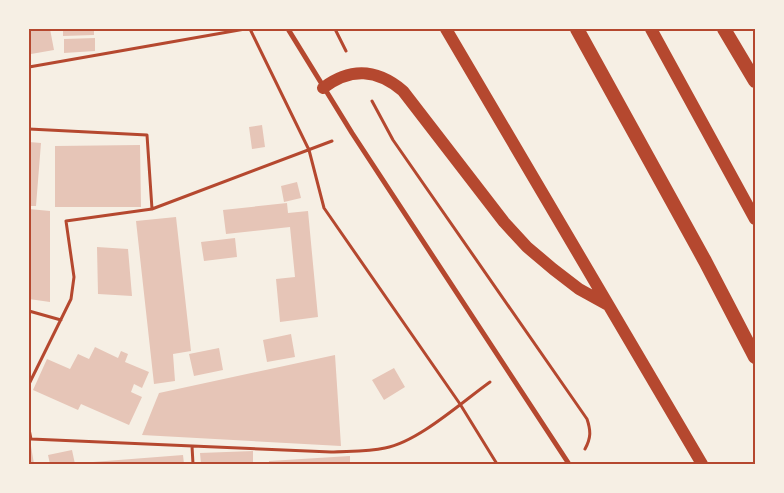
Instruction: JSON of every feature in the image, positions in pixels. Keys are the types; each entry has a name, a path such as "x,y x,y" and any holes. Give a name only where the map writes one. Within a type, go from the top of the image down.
{"highway":[{"path":"578,29 755,357"},
{"path":"724,29 755,81"}],"main road":[{"path":"446,29 702,464"},
{"path":"651,29 755,220"},
{"path":"323,88 339,78 357,73 378,75 404,91 504,222 527,247 579,289 608,305"}],"street":[{"path":"288,29 352,134 568,463"}],"path":[{"path":"29,67 245,29"},
{"path":"250,29 309,150 324,208 460,404 497,464"},
{"path":"335,29 393,140 587,419 590,441 585,450 568,463"},
{"path":"29,130 147,135 152,209"},
{"path":"29,384 70,299 74,277 66,221 152,209 352,134"},
{"path":"29,311 61,320"},
{"path":"29,429 31,439 331,452 386,448 413,438 507,370"},
{"path":"192,446 192,464"}],"building":[{"path":"29,29 50,29 54,50 31,54"},
{"path":"63,29 94,29 94,35 63,36"},
{"path":"95,38 95,51 64,53 64,39"},
{"path":"262,125 265,147 252,149 249,127"},
{"path":"29,142 41,143 36,206 29,206"},
{"path":"140,145 141,207 55,207 55,146"},
{"path":"297,182 301,198 284,202 281,186"},
{"path":"287,203 288,213 308,211 318,317 280,322 276,279 295,277 290,227 226,234 223,210"},
{"path":"29,209 50,211 50,302 29,299"},
{"path":"176,217 191,351 173,354 175,381 154,384 136,221"},
{"path":"235,238 237,257 204,261 201,242"},
{"path":"97,247 128,249 132,296 98,294"},
{"path":"291,334 295,357 267,362 263,340"},
{"path":"95,347 118,358 121,351 128,354 125,362 149,372 142,388 134,384 131,392 142,397 129,425 81,404 78,410 33,390 47,359 70,369 78,354 89,359"},
{"path":"219,348 223,370 194,376 189,354"},
{"path":"335,355 341,446 142,435 159,393"},
{"path":"394,368 405,387 384,400 372,380"},
{"path":"29,446 31,446 34,464 29,464"},
{"path":"72,450 75,464 50,464 48,455"},
{"path":"253,451 253,464 201,464 200,453"},
{"path":"183,455 184,464 93,464 93,462"},
{"path":"350,456 350,464 269,464 269,461"}]}
